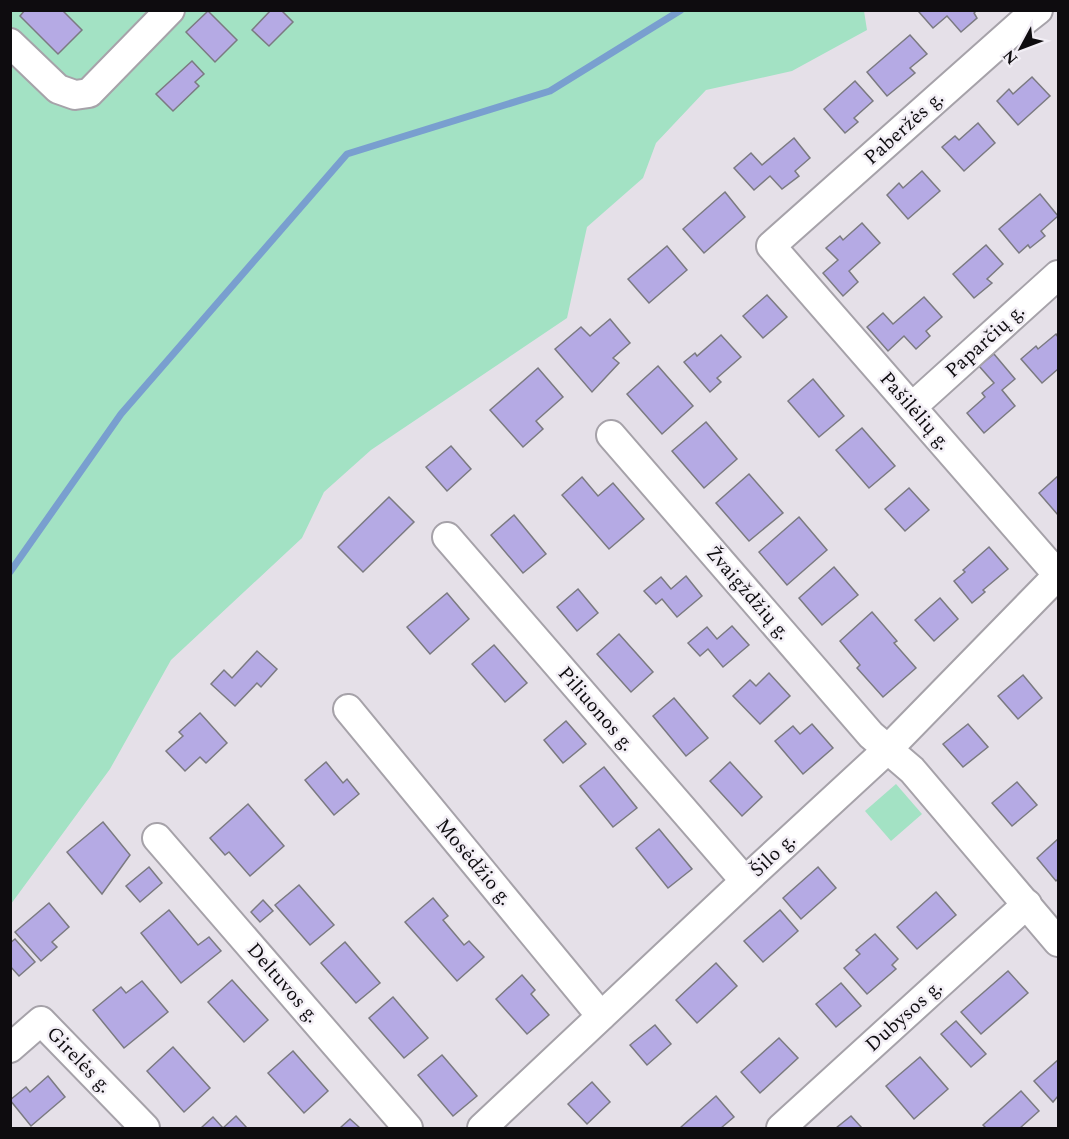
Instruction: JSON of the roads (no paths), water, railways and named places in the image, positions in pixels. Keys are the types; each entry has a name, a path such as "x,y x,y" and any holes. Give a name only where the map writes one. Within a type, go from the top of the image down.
{"street":[{"path":"10,43 58,89 75,95 89,93 170,10"},
{"name":"Paberžės g.","path":"771,246 1038,10"},
{"name":"Pašilėlių g.","path":"771,246 1058,575"},
{"name":"Paparčių g.","path":"912,407 1059,274"},
{"name":"Žvaigždžių g.","path":"611,435 871,735 888,749"},
{"name":"Piliuonos g.","path":"447,537 745,881"},
{"name":"Šilo g.","path":"482,1128 888,749 1058,575"},
{"name":"Mosėdžio g.","path":"348,709 601,1016"},
{"path":"888,749 912,770 1059,942"},
{"name":"Deltuvos g.","path":"157,837 408,1128"},
{"name":"Dubysos g.","path":"781,1128 1027,904"},
{"name":"Girelės g.","path":"10,1048 41,1021 145,1128"}],"waterway":[{"path":"10,572 121,414 347,154 550,91 681,10"}]}
